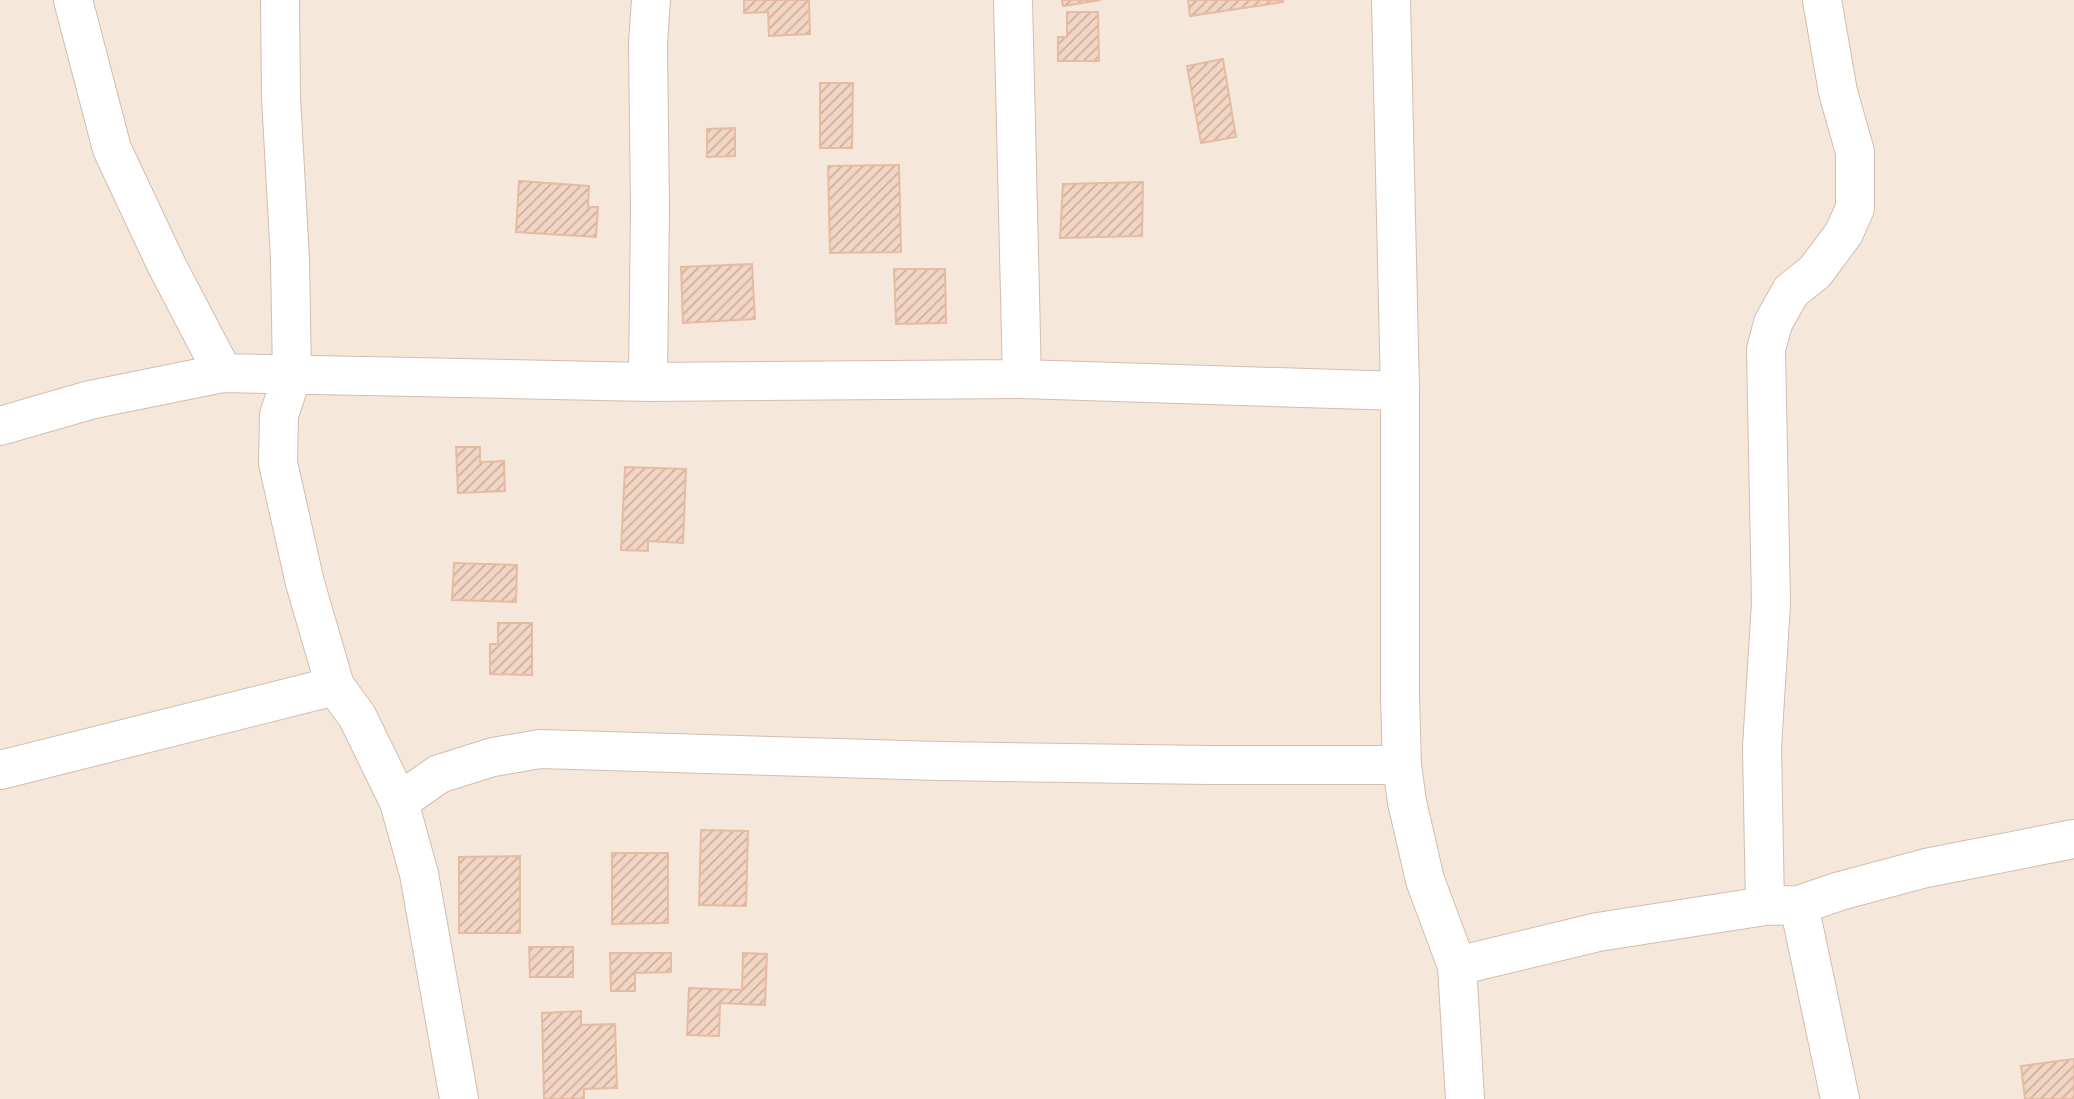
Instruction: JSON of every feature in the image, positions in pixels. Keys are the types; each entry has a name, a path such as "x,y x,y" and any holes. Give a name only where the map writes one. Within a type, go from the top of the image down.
{"street":[{"path":"73,0 112,149 166,264 223,373"},
{"path":"280,0 292,376 279,415 278,463 305,583 335,687 357,716 399,802 419,874 460,1099"},
{"path":"649,382 648,43 651,0"},
{"path":"1013,0 1022,379"},
{"path":"1391,0 1400,391 1402,765 1407,802 1426,880 1457,966 1465,1099"},
{"path":"1822,0 1838,92 1855,152 1855,208 1844,233 1815,272 1791,291 1773,323 1766,349 1771,603 1762,747 1782,905 1840,1099"},
{"path":"0,426 90,400 223,373 649,382 1022,379 1400,391"},
{"path":"0,770 335,687"},
{"path":"399,802 439,775 493,757 540,749 966,761 1402,765"},
{"path":"1457,966 1598,932 1782,905 1926,867 2074,839"}],"shaded area":[{"path":"0,0 2074,0 2074,1099 0,1099"}],"building":[{"path":"744,0 809,0 810,34 769,36 768,12 744,13"},
{"path":"1062,0 1101,0 1063,6"},
{"path":"1188,0 1283,0 1283,2 1190,16"},
{"path":"1067,12 1098,12 1099,61 1058,61 1058,37 1067,37"},
{"path":"1223,59 1236,137 1201,143 1187,66"},
{"path":"820,83 853,83 852,148 820,148"},
{"path":"735,128 735,156 707,157 707,129"},
{"path":"899,165 901,252 830,253 828,166"},
{"path":"519,181 589,186 588,207 598,207 596,237 516,232"},
{"path":"1143,182 1142,236 1060,238 1063,184"},
{"path":"752,264 755,319 683,323 681,267"},
{"path":"894,269 945,269 946,323 896,324"},
{"path":"456,447 480,447 480,462 504,461 505,491 458,493"},
{"path":"625,467 686,469 683,543 648,541 648,551 621,550"},
{"path":"454,563 517,565 516,602 452,600"},
{"path":"498,623 532,623 532,675 490,674 490,644 498,644"},
{"path":"701,830 748,831 746,906 699,905"},
{"path":"612,853 668,853 668,923 612,924"},
{"path":"520,856 520,933 459,933 459,857"},
{"path":"529,947 573,947 573,977 530,977"},
{"path":"610,953 671,953 671,972 635,973 635,991 611,991"},
{"path":"743,953 767,954 765,1005 720,1003 719,1036 687,1035 689,988 742,990"},
{"path":"581,1011 581,1025 615,1024 617,1088 584,1089 584,1099 544,1099 542,1013"},
{"path":"2074,1059 2074,1099 2025,1099 2021,1066"}]}
